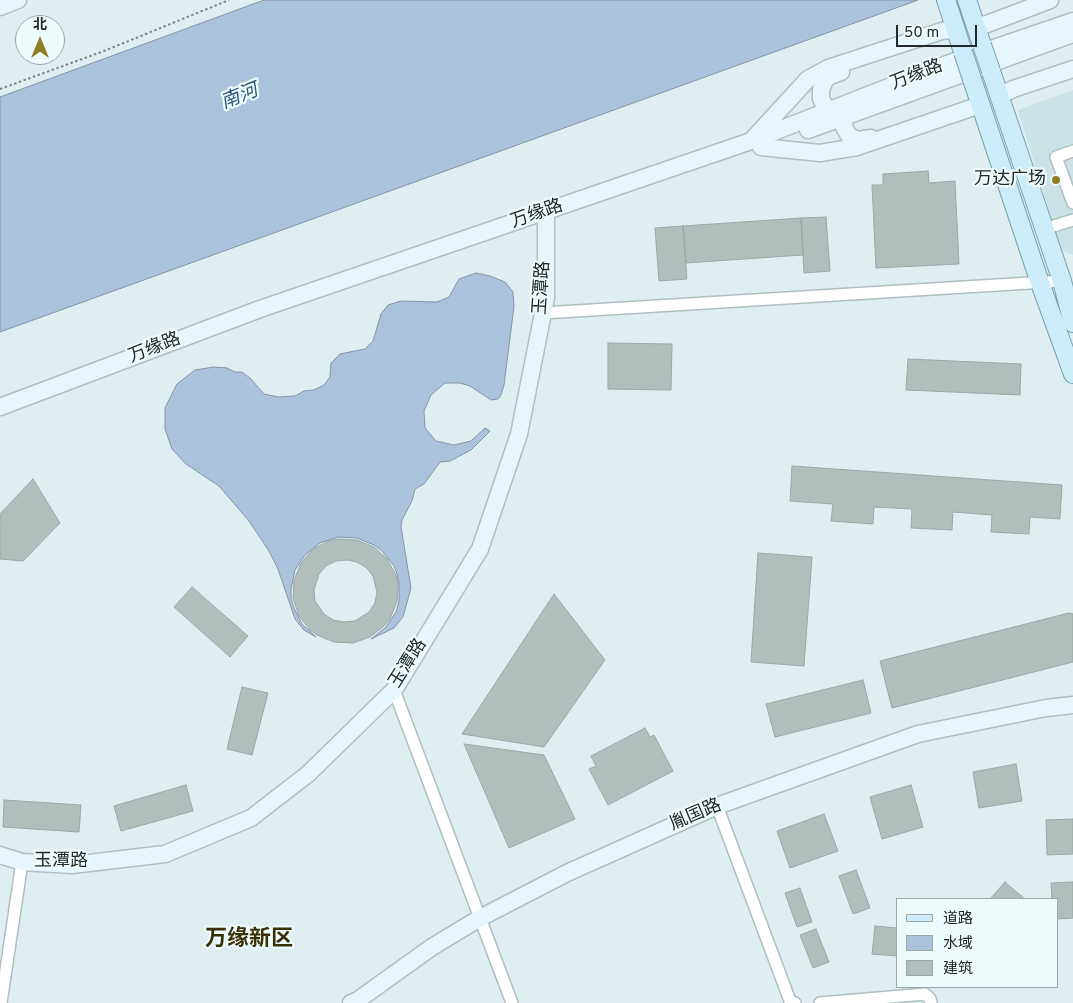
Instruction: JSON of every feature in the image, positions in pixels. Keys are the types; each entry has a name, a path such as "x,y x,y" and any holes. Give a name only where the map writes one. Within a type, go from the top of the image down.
{"main road":[{"path":"0,7 18,0"},
{"path":"946,0 1040,284 1073,374"},
{"path":"971,13 985,16 1031,0"},
{"path":"971,13 987,24 1050,0"},
{"path":"971,13 1044,229 1067,281 1073,323"},
{"name":"万缘路","path":"756,144 828,111 947,64 1073,21"},
{"path":"828,111 822,104 821,95 823,84 830,76 948,38 954,26"},
{"path":"756,144 808,79 828,68 954,26"},
{"name":"万缘路","path":"0,416 263,317 546,216 756,144 845,117 1073,34"},
{"path":"1000,95 1013,88 1073,70"},
{"path":"1000,95 1016,96 1073,76"},
{"path":"756,144 820,153 857,147 980,105"},
{"path":"845,117 844,127 846,132 853,139 862,140 952,110 980,105"},
{"name":"万缘路","path":"0,407 260,309 546,216"},
{"name":"玉潭路","path":"0,855 22,862 72,865 165,854 251,818 308,774 394,690 480,549 519,434 546,298 546,216"},
{"name":"胤国路","path":"356,1002 432,947 480,918 567,873 717,806 918,734 1046,708 1073,705"}],"street":[{"path":"1073,151 1056,157 1073,203"},
{"path":"1044,229 1073,220"},
{"path":"543,313 1067,281"},
{"path":"394,690 512,1003"},
{"path":"717,806 790,1001 795,1003"},
{"path":"2,1003 22,862"},
{"path":"820,1003 925,994 931,1003"}],"path":[{"path":"0,89 104,51 229,0"}],"shaded area":[{"name":"万达广场","path":"1073,90 1073,255 1061,250 1018,110"}],"water":[{"name":"南河","path":"264,0 918,0 0,332 0,97"},
{"path":"476,273 505,282 513,292 514,306 504,385 501,395 498,399 491,400 470,386 460,383 445,383 431,395 424,411 425,428 436,441 454,445 471,441 485,428 490,431 471,450 450,461 440,462 424,484 415,489 401,527 411,588 403,617 394,628 371,639 386,627 396,612 399,602 397,574 394,566 382,551 374,545 357,538 338,537 320,543 305,555 295,570 291,598 302,624 316,637 304,630 295,619 278,569 269,551 249,521 219,486 186,464 172,449 165,429 165,408 177,384 195,370 214,367 242,372 264,394 278,397 295,396 304,391 314,390 324,385 330,377 331,363 340,354 365,349 373,341 381,314 388,305 401,301 437,302 449,297 459,279"}],"building":[{"path":"928,171 929,183 955,181 959,264 876,268 872,185 883,185 883,174"},
{"path":"826,217 830,271 804,273 801,218"},
{"path":"801,218 803,255 686,263 683,226"},
{"path":"683,226 687,279 659,281 655,228"},
{"path":"608,343 672,344 671,390 608,389"},
{"path":"908,359 1021,364 1020,395 906,390"},
{"path":"792,466 1062,485 1060,519 1030,517 1029,534 991,532 992,515 953,512 952,530 911,528 912,509 874,507 873,524 831,521 833,504 790,501"},
{"path":"33,479 60,523 23,561 0,559 0,527 2,527 0,524 0,514"},
{"path":"338,539 357,540 374,547 387,559 396,575 398,584 397,602 390,619 370,637 353,643 334,642 310,630 299,616 293,598 294,580 301,563 313,549","holes":["347,560 357,562 367,568 373,576 377,592 375,603 369,612 355,621 333,620 324,614 315,601 314,590 319,574 326,566 336,561"]},
{"path":"758,553 812,557 804,666 751,662"},
{"path":"192,587 248,636 230,657 174,607"},
{"path":"554,594 605,660 544,747 462,734"},
{"path":"1069,613 1073,614 1073,662 892,708 880,661"},
{"path":"863,680 871,713 775,737 766,704"},
{"path":"242,687 268,693 252,755 227,749"},
{"path":"645,728 650,737 654,735 673,771 608,805 589,769 596,766 591,756"},
{"path":"464,744 544,755 575,819 509,848"},
{"path":"1016,764 1022,801 979,808 973,772"},
{"path":"186,785 193,811 121,831 114,806"},
{"path":"911,785 923,827 882,839 870,797"},
{"path":"4,800 81,805 79,832 3,827"},
{"path":"824,814 838,851 790,868 777,831"},
{"path":"1073,819 1073,854 1047,855 1046,820"},
{"path":"856,870 870,908 853,914 839,876"},
{"path":"1005,882 1024,898 991,898"},
{"path":"1073,882 1073,918 1058,919 1058,898 1052,898 1051,883"},
{"path":"800,888 812,922 797,927 785,893"},
{"path":"875,926 896,928 896,956 872,954"},
{"path":"816,929 829,962 813,968 800,935"}],"place":[{"name":"万达广场","path":"1056,180"}],"district":[{"name":"万缘新区","path":"249,941"}]}
